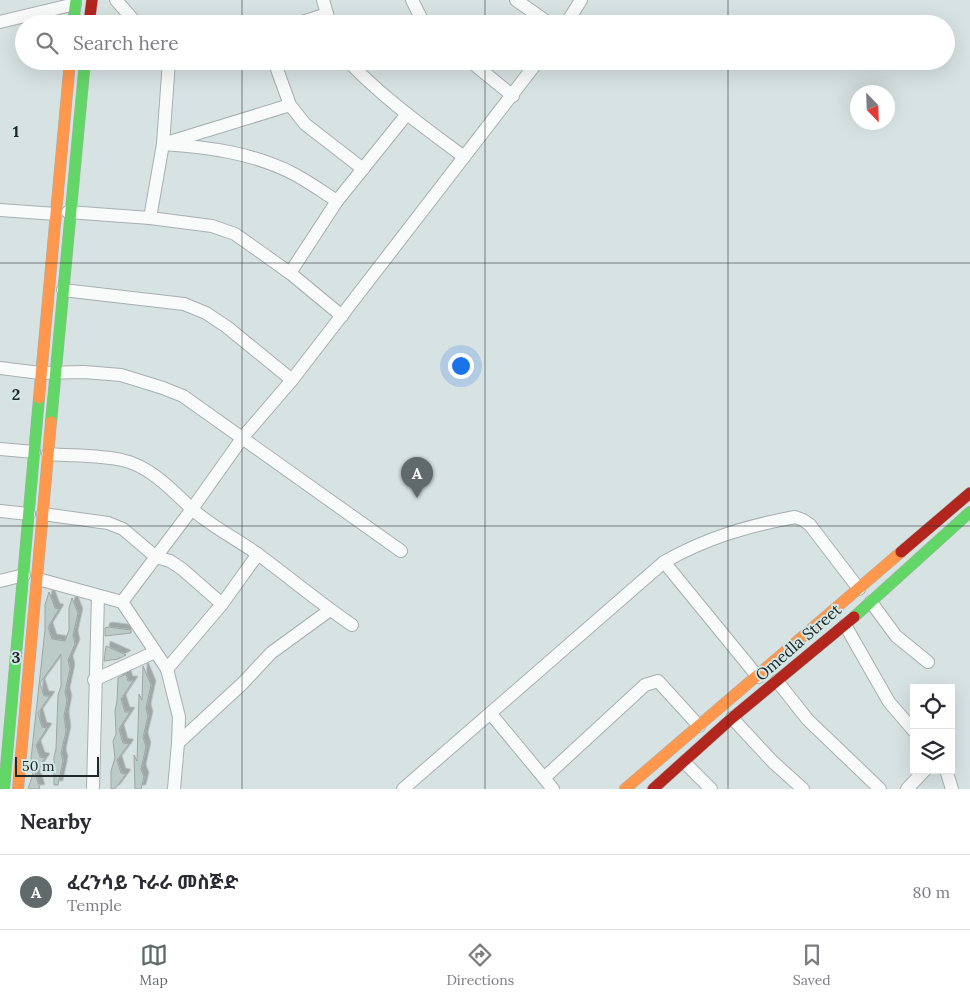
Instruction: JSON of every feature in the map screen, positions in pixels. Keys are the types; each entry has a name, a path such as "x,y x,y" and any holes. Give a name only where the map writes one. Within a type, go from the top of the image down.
{"street":[{"path":"90,15 92,0"},
{"path":"116,0 129,15"},
{"path":"323,0 327,15"},
{"path":"412,0 420,15"},
{"path":"516,0 537,15"},
{"path":"572,15 581,0"},
{"path":"26,15 75,2 74,15"},
{"path":"0,22 15,18"},
{"path":"18,789 63,290 62,213 70,70"},
{"path":"4,789 3,755 24,576 40,373 84,70"},
{"path":"150,218 163,144 168,70"},
{"path":"277,70 290,105 305,124 363,169"},
{"path":"357,70 368,82 407,114 464,157"},
{"path":"481,70 513,96"},
{"path":"122,602 243,437 292,380 532,70"},
{"path":"163,144 290,105"},
{"path":"290,273 337,201 407,114"},
{"path":"163,144 218,149 268,163 294,174 337,201"},
{"path":"0,210 150,218 212,226 235,234 290,273 342,316"},
{"path":"63,290 184,304 206,313 227,327 292,380"},
{"path":"0,368 40,373 56,371 121,375 183,396 401,551"},
{"path":"0,449 34,452"},
{"path":"48,454 122,460 142,468 162,480 205,520 258,554 352,625"},
{"name":"Omedla Street","path":"625,789 758,677 970,493"},
{"path":"0,511 29,514"},
{"name":"Omedla Street","path":"653,789 732,718 845,625 970,512"},
{"path":"43,514 108,523 123,529 156,557 170,561 182,569 222,604"},
{"path":"403,789 664,562 693,545 716,537 795,517 803,520 810,526 859,589"},
{"path":"167,669 222,604 258,554"},
{"path":"664,562 758,677"},
{"path":"0,582 24,576"},
{"path":"38,579 122,602 167,669 179,717 174,789"},
{"path":"93,789 96,740 94,680 98,596"},
{"path":"871,602 896,636 928,662"},
{"path":"178,743 243,683 271,652 330,610"},
{"path":"845,625 889,702 912,729"},
{"path":"94,680 155,652"},
{"path":"544,778 645,685 652,681 658,681 700,726"},
{"path":"777,681 808,720 880,789"},
{"path":"491,714 553,789"},
{"path":"732,718 773,762 803,789"},
{"path":"684,762 711,789"},
{"path":"907,789 921,774"},
{"path":"947,774 952,789"}],"building":[{"path":"49,592 55,608 59,609 48,627 52,639 65,641 69,630 69,608 72,598 78,613 73,635 75,644 68,660 70,669 65,692 67,700 64,716 66,731 61,753 63,761 58,785 54,785 58,695 61,686 61,654 40,683 44,696 50,696 38,713 42,727 47,728 36,745 40,757 45,758 35,773 40,789 28,789 33,774 30,768 45,630 45,605"},
{"path":"105,628 131,630 131,633 105,636"},
{"path":"106,646 126,655 118,659 104,661"},
{"path":"143,666 151,685 146,708 148,716 143,737 146,747 141,769 144,777 141,789 135,789 134,755 137,761 139,694 142,700"},
{"path":"126,674 128,681 133,681 121,699 125,712 130,712 119,729 123,743 129,744 117,760 121,773 126,774 115,789 111,789 111,771 115,758 113,741 116,734 115,710 118,678"}],"traffic: fast":[{"path":"74,15 76,0"},
{"path":"51,422 84,70"},
{"path":"4,789 39,398"},
{"path":"854,617 970,512"}],"traffic: slow":[{"path":"39,398 69,70"},
{"path":"18,789 51,422"},
{"path":"625,789 901,552"}],"traffic: jam":[{"path":"90,15 92,0"},
{"path":"901,552 970,493"},
{"path":"653,789 732,718 854,617"}],"place":[{"name":"ፈረንሳይ ጉራራ መስጅድ","path":"417,498"}]}
